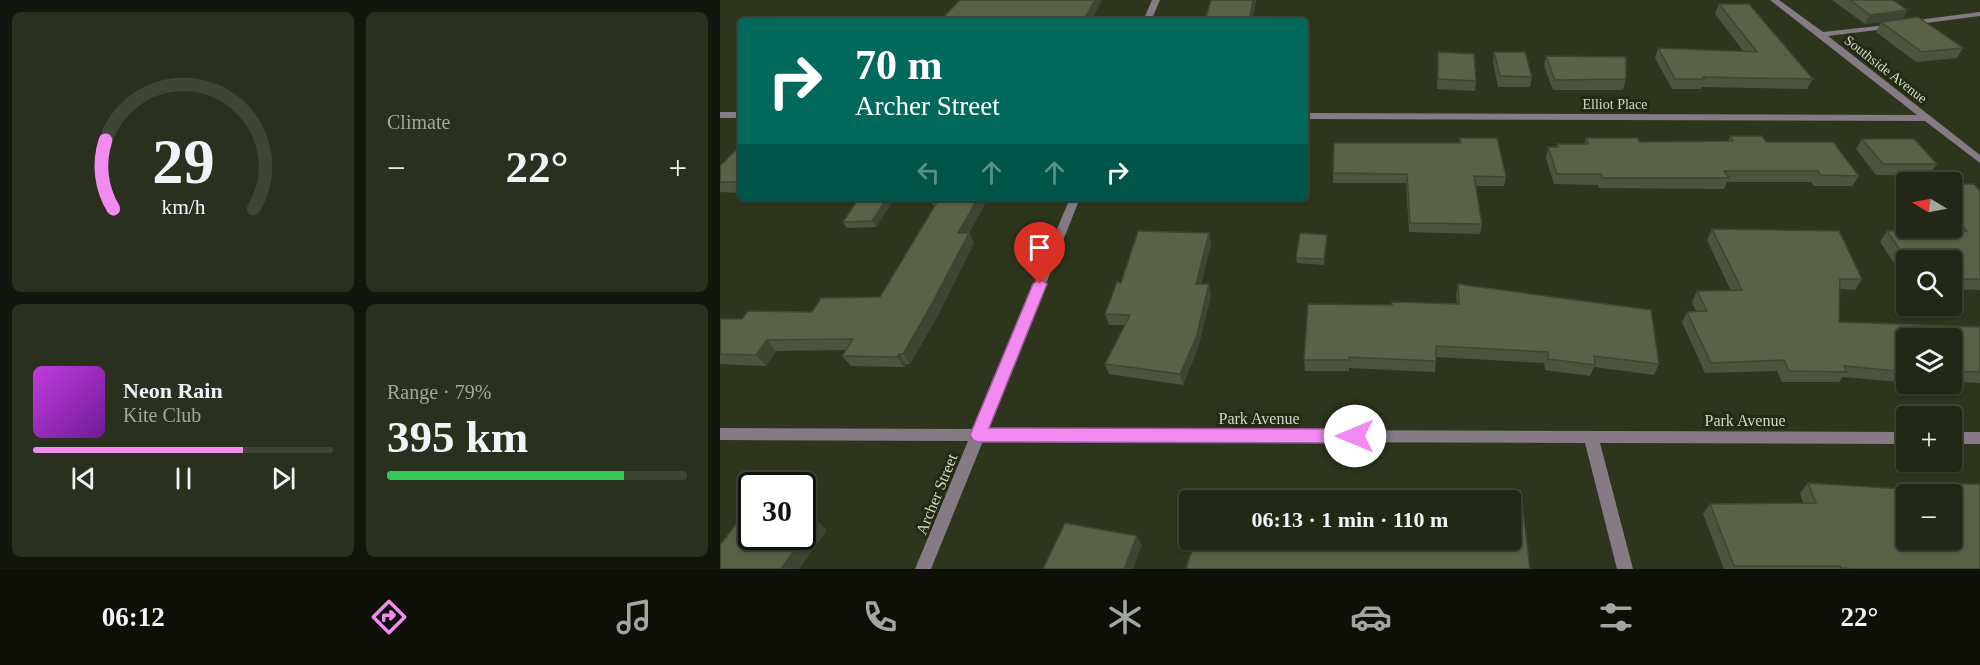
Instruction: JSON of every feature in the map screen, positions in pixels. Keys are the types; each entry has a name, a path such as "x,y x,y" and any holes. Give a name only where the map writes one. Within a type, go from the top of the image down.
{"street":[{"path":"1148,18 1156,0"},
{"name":"Southside Avenue","path":"1774,0 1980,160"},
{"path":"1820,35 1980,14"},
{"path":"720,115 738,115"},
{"name":"Elliot Place","path":"1308,116 1925,118"},
{"name":"Archer Street","path":"924,569 1074,201"},
{"name":"Park Avenue","path":"720,434 1896,438"},
{"path":"1591,437 1625,569"},
{"path":"1962,438 1980,438"}],"building":[{"path":"960,0 1095,0 1085,18 943,18"},
{"path":"1211,0 1253,0 1250,18 1206,18"},
{"path":"1850,0 1893,0 1907,10 1870,15"},
{"path":"1719,4 1749,4 1813,79 1703,77 1705,79 1675,79 1658,48 1757,52"},
{"path":"1918,17 1963,48 1922,52 1881,22"},
{"path":"1438,52 1474,54 1476,81 1438,79"},
{"path":"1494,52 1525,52 1532,77 1500,76"},
{"path":"1546,56 1626,57 1626,79 1555,80"},
{"path":"1730,136 1762,136 1766,142 1833,142 1859,176 1820,175 1818,171 1724,171 1729,178 1602,178 1601,174 1557,174 1548,147 1558,147 1557,144 1588,144 1586,138 1637,138 1640,142 1733,141"},
{"path":"1460,138 1497,138 1506,177 1474,176 1482,224 1410,223 1407,174 1333,173 1334,143 1461,143"},
{"path":"1862,139 1914,139 1937,164 1883,164"},
{"path":"738,148 738,182 720,182 720,166"},
{"path":"1962,184 1974,184 1980,191 1980,279 1962,279 1962,250 1900,250 1887,231 1896,231 1896,238 1962,238 1962,231 1967,231 1962,225"},
{"path":"857,201 885,201 872,221 843,222"},
{"path":"938,201 976,201 958,233 969,233 903,354 897,357 842,356 853,339 767,340 756,355 720,354 720,319 742,319 748,311 812,312 821,298 880,297"},
{"path":"1712,229 1839,231 1862,279 1840,279 1839,322 1980,327 1980,372 1962,371 1962,328 1896,328 1896,371 1844,366 1847,372 1789,371 1784,360 1711,363 1687,312 1707,311 1697,291 1742,290"},
{"path":"1138,231 1209,233 1196,284 1209,284 1196,338 1180,374 1105,364 1130,315 1105,314 1117,282 1121,283"},
{"path":"1300,233 1327,235 1324,259 1296,258"},
{"path":"1458,284 1651,310 1659,364 1594,356 1595,365 1548,359 1548,352 1436,346 1436,361 1349,357 1349,360 1304,360 1308,304 1392,305 1392,302 1459,304"},
{"path":"1808,483 1896,489 1896,550 1962,550 1962,484 1980,484 1980,569 1734,566 1710,504 1816,503"},
{"path":"1373,489 1388,490 1330,490"},
{"path":"1521,493 1530,569 1186,569 1192,550 1521,550"},
{"path":"738,522 738,550 795,550 781,569 720,569 720,545"},
{"path":"1065,523 1137,536 1124,569 1043,569"}],"route":[{"path":"1040,284 978,435 1355,436"}]}
